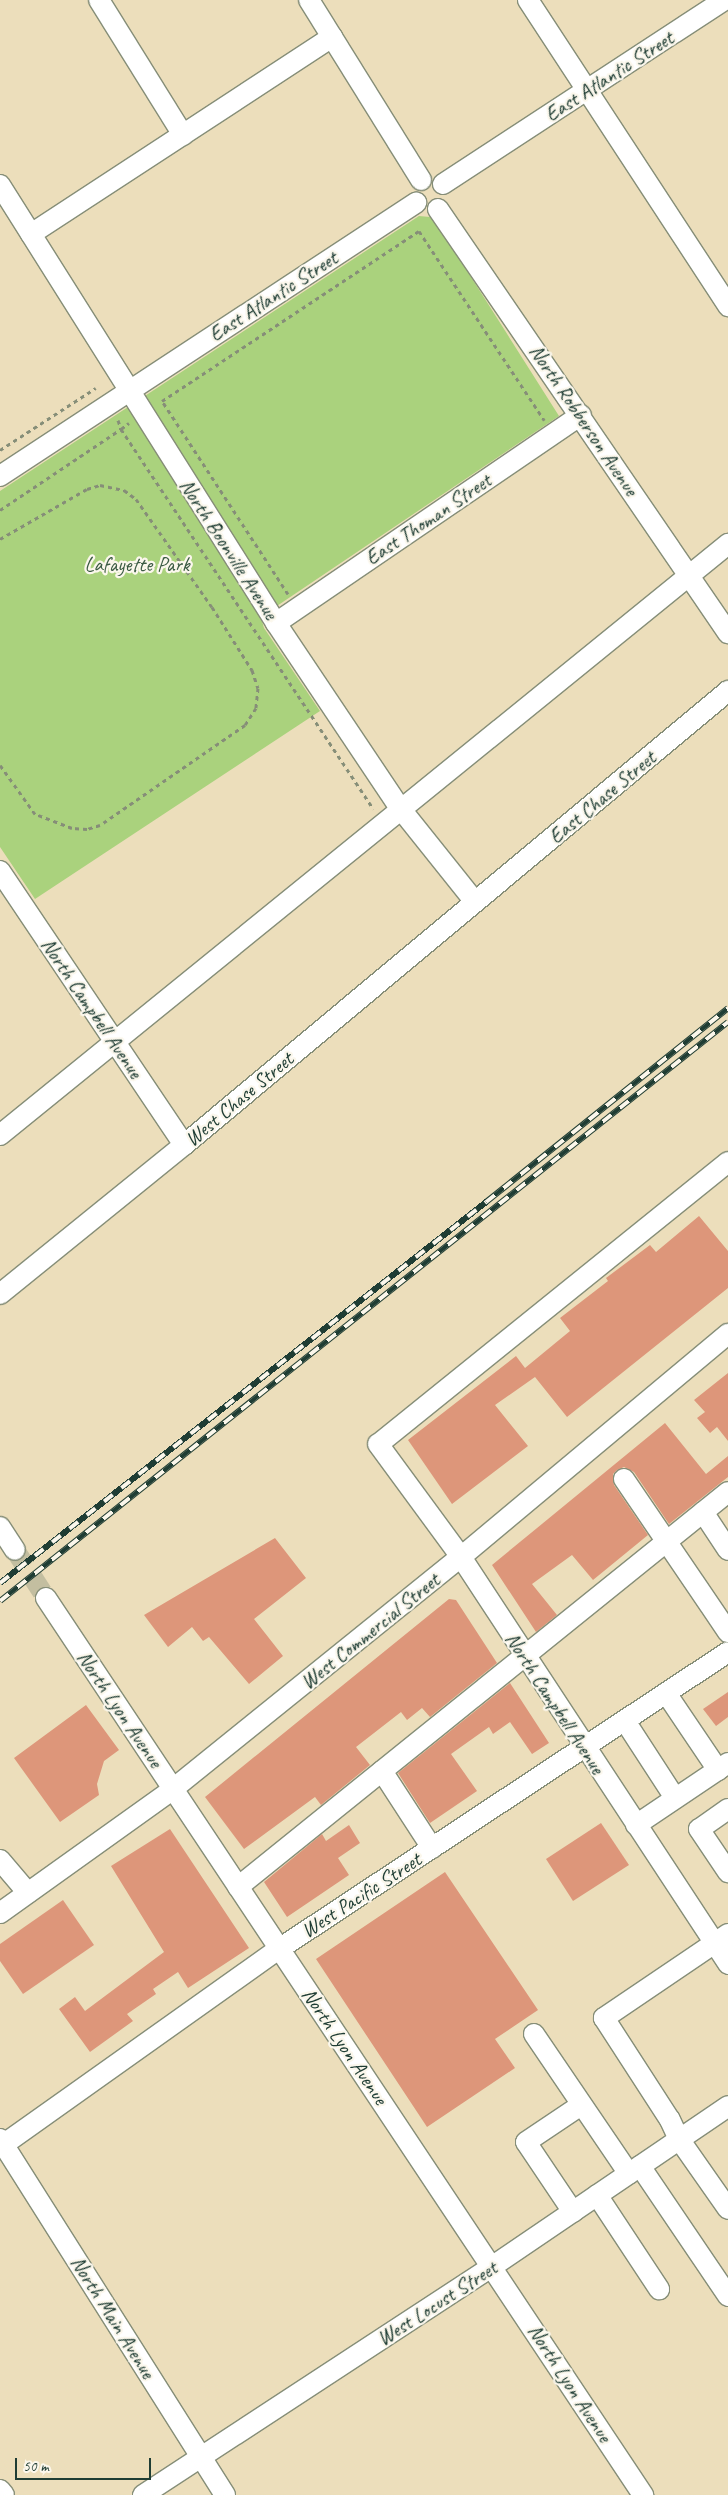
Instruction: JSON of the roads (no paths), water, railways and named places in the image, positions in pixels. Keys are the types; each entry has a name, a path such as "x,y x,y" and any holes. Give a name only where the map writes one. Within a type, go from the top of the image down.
{"street":[{"path":"99,0 183,135"},
{"path":"309,0 422,180"},
{"path":"528,0 728,306"},
{"name":"East Atlantic Street","path":"443,184 724,0"},
{"path":"31,234 332,37"},
{"path":"435,179 443,184 446,198 438,209 428,211 416,203 414,192 422,180 435,179"},
{"name":"North Boonville Avenue","path":"0,185 131,391 142,414 272,615 400,808 475,902"},
{"name":"East Atlantic Street","path":"0,476 416,203"},
{"name":"North Robberson Avenue","path":"438,209 728,633"},
{"name":"East Thoman Street","path":"272,615 581,416"},
{"path":"0,1135 400,808 728,544"},
{"name":"East Chase Street","path":"475,902 728,691"},
{"name":"North Campbell Avenue","path":"0,871 184,1145"},
{"name":"West Chase Street","path":"0,1294 184,1145 475,902"},
{"name":"North Campbell Avenue","path":"728,1162 378,1444 461,1557 636,1825 721,1939 728,1964"},
{"name":"West Commercial Street","path":"0,1913 173,1789 461,1557 728,1334"},
{"path":"624,1479 668,1540 728,1632"},
{"path":"238,1887 728,1492"},
{"path":"703,1512 728,1550"},
{"path":"0,1527 15,1550"},
{"name":"North Lyon Avenue","path":"46,1598 279,1949 493,2266 643,2495"},
{"name":"West Pacific Street","path":"1,2143 279,1949 728,1652"},
{"path":"636,1825 723,1766 666,1693"},
{"path":"625,1721 675,1798"},
{"path":"382,1771 432,1848"},
{"path":"727,1870 699,1829 728,1809"},
{"path":"0,1860 28,1893"},
{"path":"721,1939 604,2018 670,2120 679,2139 728,2209"},
{"path":"534,2034 581,2105 722,2275 728,2296"},
{"path":"572,2212 526,2142 581,2105"},
{"name":"West Locust Street","path":"143,2495 493,2266 728,2106"},
{"name":"North Main Avenue","path":"1,2143 225,2495"},
{"path":"597,2195 660,2288"},
{"path":"0,2490 4,2495"}],"tunnel":[{"path":"15,1550 46,1598"}],"railway":[{"path":"0,1583 486,1202 728,1008"},
{"path":"0,1601 728,1022"}],"park label":[{"name":"Lafayette Park","path":"137,564"}]}
